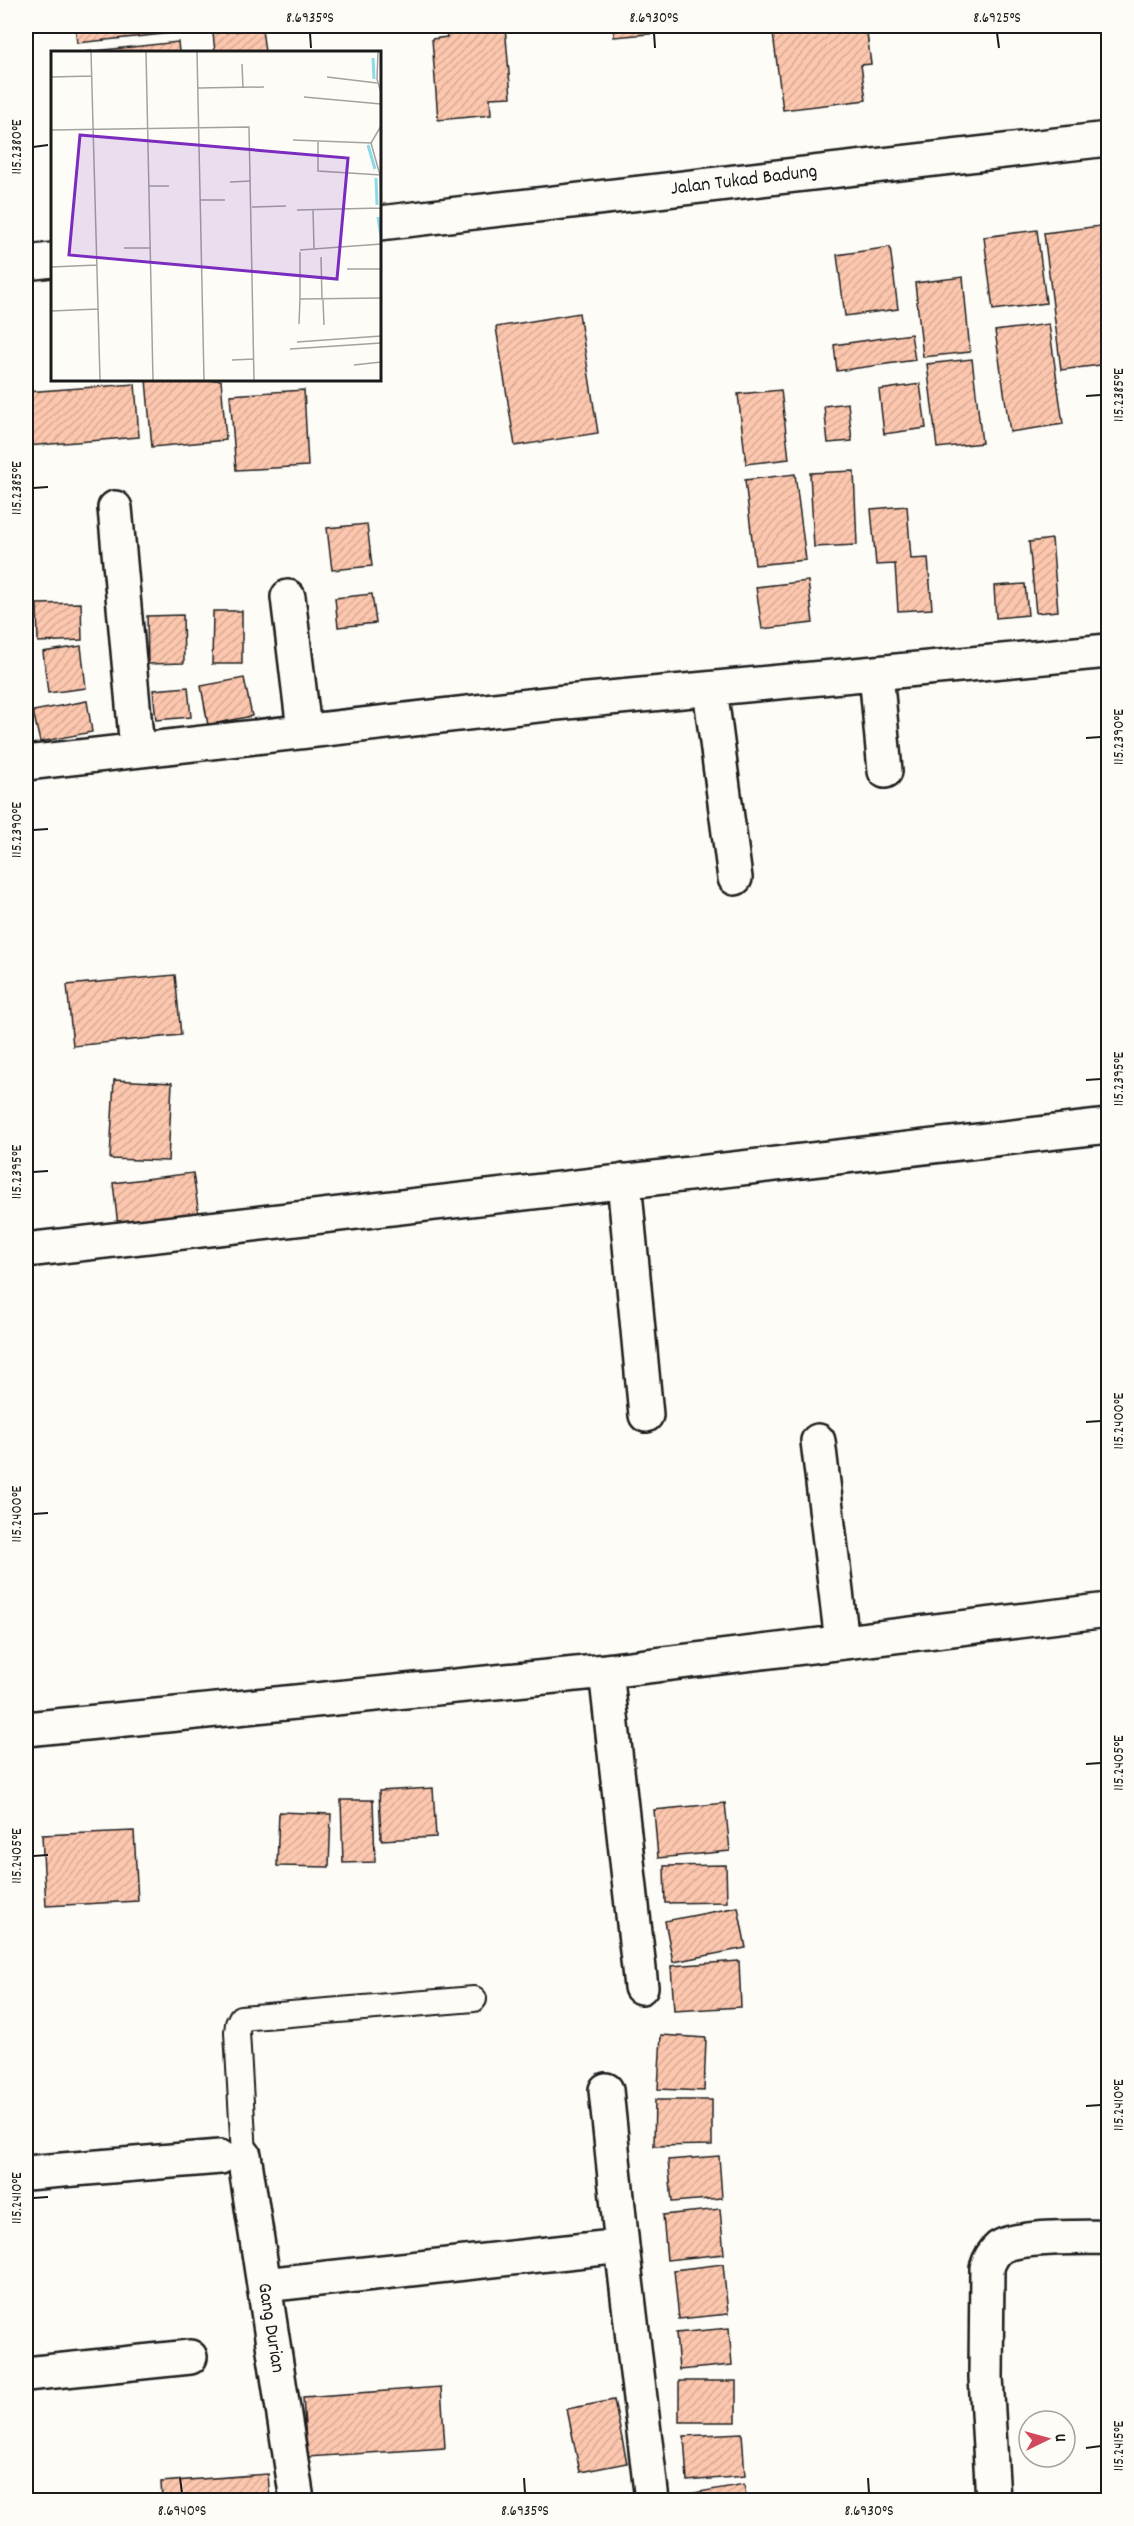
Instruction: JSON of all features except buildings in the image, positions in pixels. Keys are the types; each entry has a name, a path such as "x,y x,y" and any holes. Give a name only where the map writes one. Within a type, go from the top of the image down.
{"street":[{"name":"Jalan Tukad Badung","path":"381,223 1108,139"},
{"path":"26,263 51,260"},
{"path":"115,508 137,750"},
{"path":"288,597 304,730"},
{"path":"26,762 304,730 1108,651"},
{"path":"876,673 885,771"},
{"path":"710,689 735,878"},
{"path":"26,1250 1108,1126"},
{"path":"624,1181 646,1415"},
{"path":"818,1441 842,1642"},
{"path":"26,1729 606,1671 1108,1610"},
{"path":"606,1671 640,1987"},
{"path":"606,2090 652,2500"},
{"path":"26,2173 232,2156"},
{"name":"Gang Durian","path":"232,2156 264,2285 297,2500"},
{"path":"993,2500 986,2377 987,2268 991,2257 999,2248 1017,2241 1108,2238"},
{"path":"264,2285 622,2246"},
{"path":"26,2374 190,2357"}],"lane":[{"path":"232,2156 237,2032 241,2018 474,1999"}]}
